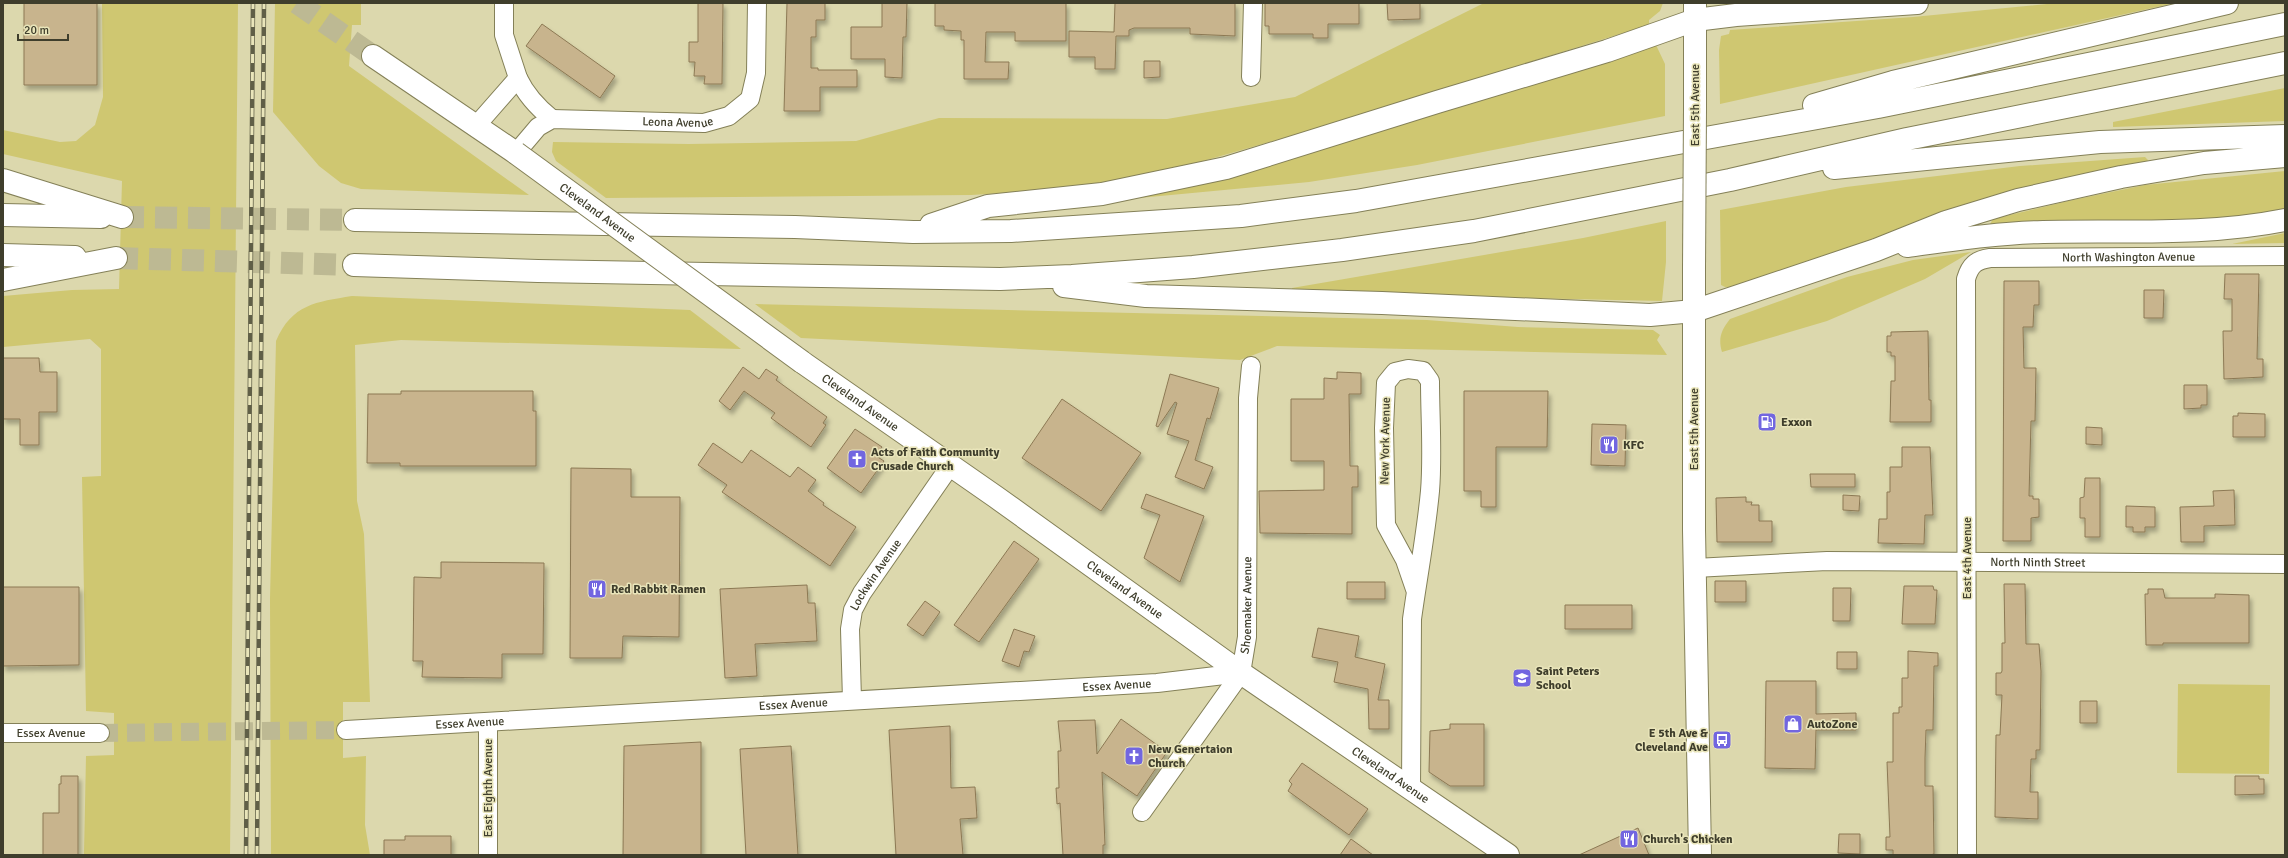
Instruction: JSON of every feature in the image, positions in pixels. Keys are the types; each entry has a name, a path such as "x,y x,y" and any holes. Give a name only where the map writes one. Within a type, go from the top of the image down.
{"main road":[{"path":"913,232 988,206 1102,194 1226,168 1607,51 1695,12 1736,15 1916,3"},
{"path":"1711,135 1894,82 2227,3"},
{"name":"East 5th Avenue","path":"1695,12 1695,568 1700,855"},
{"path":"355,220 787,227 913,232 1011,231 1241,216 1356,201 1711,135 1878,107 2285,24"},
{"name":"Cleveland Avenue","path":"373,56 475,127 516,153 802,362 996,497 1241,673 1508,855"},
{"path":"354,265 538,271 1000,279 1072,276 1193,267 1342,250 1474,231 1730,180 1907,139 2285,63"},
{"path":"1730,180 1942,156 2100,142 2285,136"},
{"path":"1000,279 1146,296 1650,314 1694,311 1876,250 1946,222 2025,199 2121,177 2204,163 2285,156"},
{"path":"3,180 122,217 3,215"},
{"path":"1876,250 1975,237 2042,232 2147,233 2212,230 2254,226 2285,220"},
{"path":"3,255 116,258 3,280"}],"street":[{"path":"504,3 504,35 518,78 524,90 537,107 552,119 538,127 516,153"},
{"name":"Leona Avenue","path":"552,119 704,123 729,116 750,99 756,73 758,3"},
{"path":"1251,78 1253,3"},
{"path":"475,127 518,78"},
{"name":"North Washington Avenue","path":"1973,264 1990,258 2285,256"},
{"name":"East 4th Avenue","path":"1967,855 1966,279 1973,264"},
{"name":"Shoemaker Avenue","path":"1142,812 1241,673 1247,637 1248,398 1251,366"},
{"name":"New York Avenue","path":"1411,790 1412,619 1416,592 1430,490 1430,381 1423,371 1408,369 1394,372 1386,383 1384,428 1384,502 1386,525 1405,560 1416,592"},
{"name":"Lockwin Avenue","path":"852,700 850,629 853,610 871,580 950,466"},
{"name":"North Ninth Street","path":"1695,568 1827,561 2285,564"},
{"name":"Essex Avenue","path":"346,730 1157,683 1241,673"},
{"name":"East Eighth Avenue","path":"488,722 488,855"},
{"name":"Essex Avenue","path":"3,733 100,733"}],"shaded area":[{"path":"102,3 238,3 230,855 84,855 86,756 114,755 114,713 86,711 82,477 101,476 101,349 90,339 3,347 3,296 72,290 119,289 122,181 3,154 3,130 60,142 76,141 95,125 103,97"},
{"path":"275,3 361,3 361,25 352,25 349,66 529,195 361,189 341,183 319,166 273,112"},
{"path":"1484,3 1663,3 1660,11 1649,20 1649,25 1301,133 1179,168 1138,178 1054,190 971,195 606,198 556,161 552,152 553,142 689,144 856,141 939,118 1167,119 1295,97"},
{"path":"2057,3 2175,3 1720,104 1719,50 1721,36 1729,34 1730,30 1913,17"},
{"path":"1656,45 1665,64 1665,116 1417,165 1309,182 1139,198 1224,179"},
{"path":"2285,88 2285,121 2113,127 2113,122"},
{"path":"2145,157 2148,160 2146,164 1962,208 1735,287 1725,287 1721,285 1720,210 1846,187 2020,166"},
{"path":"2285,171 2285,209 2233,218 1994,227 1990,224 1993,219 2145,185"},
{"path":"1666,221 1666,262 1662,301 1293,293 1292,288 1583,238"},
{"path":"2285,233 2285,243 2232,244"},
{"path":"1971,252 1925,279 1827,321 1722,352 1720,339 1724,327 1730,319 1847,277 1913,260"},
{"path":"352,296 690,310 741,349 401,340 355,345 357,501 364,534 370,702 343,702 343,758 366,756 365,825 370,855 271,855 270,599 276,341 282,329 290,319 306,307 327,300"},
{"path":"755,304 1427,320 1518,327 1653,330 1660,335 1657,340 1667,355 1277,346 1240,360 801,338"},
{"path":"2178,684 2270,685 2269,774 2177,773"}],"building":[{"path":"24,3 97,3 97,85 24,85"},
{"path":"698,3 723,3 722,84 704,84 705,76 694,76 695,62 689,62 689,42 698,42"},
{"path":"787,3 825,3 825,20 816,20 816,37 811,37 811,68 818,68 818,70 857,70 857,87 820,87 820,111 784,111"},
{"path":"882,3 907,3 906,37 903,37 902,78 885,77 885,59 851,59 851,27 882,27"},
{"path":"935,3 1066,3 1066,41 1015,41 1015,32 986,32 985,62 1009,62 1008,79 964,79 964,40 961,40 961,31 944,30 944,26 935,26"},
{"path":"1115,3 1235,3 1235,36 1190,34 1190,28 1134,28 1129,30 1129,36 1116,36 1115,69 1095,69 1095,57 1069,57 1069,31 1114,32"},
{"path":"1265,3 1359,3 1359,24 1328,24 1328,38 1313,38 1313,34 1269,34 1269,26 1265,26"},
{"path":"1387,3 1420,3 1420,19 1388,20"},
{"path":"542,24 615,76 600,98 526,46"},
{"path":"1144,61 1160,61 1160,77 1144,78"},
{"path":"2225,274 2259,274 2257,359 2263,359 2263,377 2224,379 2223,331 2232,331 2232,299 2224,299"},
{"path":"2004,281 2039,281 2039,305 2034,305 2033,327 2023,327 2024,368 2036,368 2035,421 2031,421 2029,496 2033,496 2033,499 2039,499 2039,517 2031,518 2031,541 2003,541"},
{"path":"2144,290 2164,290 2163,318 2144,318"},
{"path":"1928,331 1929,400 1931,400 1931,422 1890,422 1891,381 1895,381 1895,356 1891,356 1891,352 1887,352 1887,336 1891,336 1891,332"},
{"path":"3,358 39,358 40,372 57,372 57,412 39,412 39,445 20,445 20,419 3,419"},
{"path":"743,367 759,379 766,369 778,377 776,380 827,417 823,423 826,425 811,447 771,418 775,413 744,391 730,410 719,401"},
{"path":"1337,372 1361,373 1361,394 1349,394 1350,466 1358,466 1358,487 1352,487 1352,534 1260,533 1259,491 1324,490 1324,461 1291,461 1291,399 1324,399 1324,378 1337,379"},
{"path":"1170,374 1219,388 1210,419 1207,418 1195,460 1213,467 1204,489 1175,477 1189,441 1167,434 1177,403 1175,402 1158,427 1156,426"},
{"path":"2184,385 2207,385 2207,405 2201,405 2201,408 2184,409"},
{"path":"401,391 533,391 533,411 536,411 536,466 400,466 400,463 367,463 368,394 401,394"},
{"path":"1464,391 1548,391 1547,447 1496,447 1496,507 1481,507 1481,491 1464,491"},
{"path":"1062,399 1141,453 1101,511 1022,458"},
{"path":"2238,413 2265,414 2265,437 2233,437 2233,416 2238,416"},
{"name":"KFC","path":"1592,424 1626,425 1625,466 1591,465"},
{"path":"2086,427 2102,428 2102,445 2086,444"},
{"name":"Acts of Faith Community Crusade Church","path":"855,429 882,447 876,456 884,461 861,493 827,468"},
{"path":"713,443 742,463 751,450 790,477 798,467 816,480 808,491 824,503 823,505 856,527 830,566 722,492 727,485 698,465"},
{"path":"1902,447 1930,447 1933,515 1925,515 1924,544 1878,543 1879,519 1887,519 1887,492 1890,492 1890,467 1902,467"},
{"path":"571,468 631,469 631,497 680,497 679,637 623,636 622,658 570,658"},
{"path":"1810,474 1855,474 1855,487 1811,487"},
{"path":"2085,478 2100,478 2100,537 2085,537 2085,518 2080,518 2080,498 2084,497"},
{"path":"2234,490 2235,525 2204,526 2204,542 2181,542 2180,507 2214,506 2213,491"},
{"path":"1146,494 1204,516 1180,582 1144,558 1160,515 1141,508"},
{"path":"1843,495 1860,496 1859,511 1843,510"},
{"path":"1746,497 1746,502 1752,502 1751,505 1759,505 1759,521 1772,521 1772,542 1717,542 1716,498"},
{"path":"2126,506 2155,507 2155,527 2145,527 2145,532 2133,532 2133,527 2126,527"},
{"path":"1014,541 1039,559 979,642 954,625"},
{"path":"441,562 544,563 543,654 502,654 502,678 422,677 423,661 413,661 414,577 441,578"},
{"path":"1715,581 1746,581 1746,602 1715,602"},
{"path":"1347,582 1385,582 1385,599 1347,599"},
{"path":"2004,584 2025,584 2026,644 2039,644 2041,671 2040,750 2036,750 2036,759 2031,759 2030,792 2038,792 2038,819 1995,817 1996,735 2000,735 2002,695 1996,695 1996,673 2001,673 2002,671 2002,643 2005,643"},
{"path":"807,585 808,603 815,603 817,641 755,644 757,676 725,678 720,589"},
{"path":"1904,586 1933,586 1934,590 1937,590 1935,624 1902,624"},
{"path":"3,587 79,587 79,665 3,666"},
{"path":"1833,588 1851,588 1850,621 1833,621"},
{"path":"2148,589 2163,589 2165,598 2215,598 2215,594 2249,595 2249,643 2163,643 2163,645 2146,645 2145,594 2148,594"},
{"path":"925,601 940,612 923,636 907,625"},
{"path":"1565,605 1632,605 1632,629 1565,629"},
{"path":"1318,628 1359,636 1355,657 1385,664 1378,700 1389,700 1389,729 1369,729 1368,689 1334,682 1338,662 1312,657"},
{"path":"1014,629 1035,636 1029,652 1024,651 1019,667 1002,661"},
{"path":"1908,651 1938,653 1938,666 1934,666 1933,730 1926,730 1925,786 1933,786 1934,854 1930,855 1893,855 1893,850 1886,850 1886,837 1890,837 1887,762 1893,762 1893,713 1899,713 1899,707 1902,707 1902,678 1908,678"},
{"path":"1837,652 1857,652 1857,669 1837,669"},
{"path":"1766,681 1816,681 1816,714 1856,713 1856,730 1816,730 1815,769 1765,768"},
{"path":"2080,701 2097,701 2097,723 2080,723"},
{"path":"1121,719 1167,752 1137,796 1102,772 1105,845 1103,845 1103,855 1063,855 1060,803 1057,804 1056,788 1059,788 1058,751 1061,751 1058,721 1095,720 1097,754"},
{"path":"1450,724 1484,724 1484,786 1450,786 1429,772 1430,731 1450,729"},
{"path":"950,726 951,788 975,787 977,818 960,819 963,855 896,855 889,730"},
{"path":"701,742 701,855 623,855 624,746"},
{"path":"791,746 798,855 746,855 740,749"},
{"path":"1302,763 1368,809 1349,835 1288,791 1292,784 1289,781"},
{"path":"61,776 78,776 78,855 43,855 43,813 59,813 59,784 61,784"},
{"path":"2235,776 2259,776 2259,779 2264,779 2264,794 2235,795"},
{"name":"Church's Chicken","path":"1638,828 1649,855 1579,855"},
{"path":"1839,834 1860,834 1860,854 1838,853"},
{"path":"405,836 451,836 451,855 384,855 384,840 405,840"},
{"path":"1351,839 1373,855 1340,855"}],"tunnel":[{"path":"297,3 373,56"},
{"path":"122,217 355,220"},
{"path":"116,258 354,265"},
{"path":"100,733 346,730"}],"railway":[{"path":"246,855 253,3"},
{"path":"257,855 264,3"}],"place":[{"name":"Exxon","path":"1767,422"},
{"name":"KFC","path":"1609,445"},
{"name":"Acts of Faith Community Crusade Church","path":"857,459"},
{"name":"Red Rabbit Ramen","path":"597,589"},
{"name":"Saint Peters School","path":"1522,678"},
{"name":"AutoZone","path":"1793,724"},
{"name":"E 5th Ave & Cleveland Ave","path":"1722,740"},
{"name":"New Genertaion Church","path":"1134,756"},
{"name":"Church's Chicken","path":"1629,839"}]}
